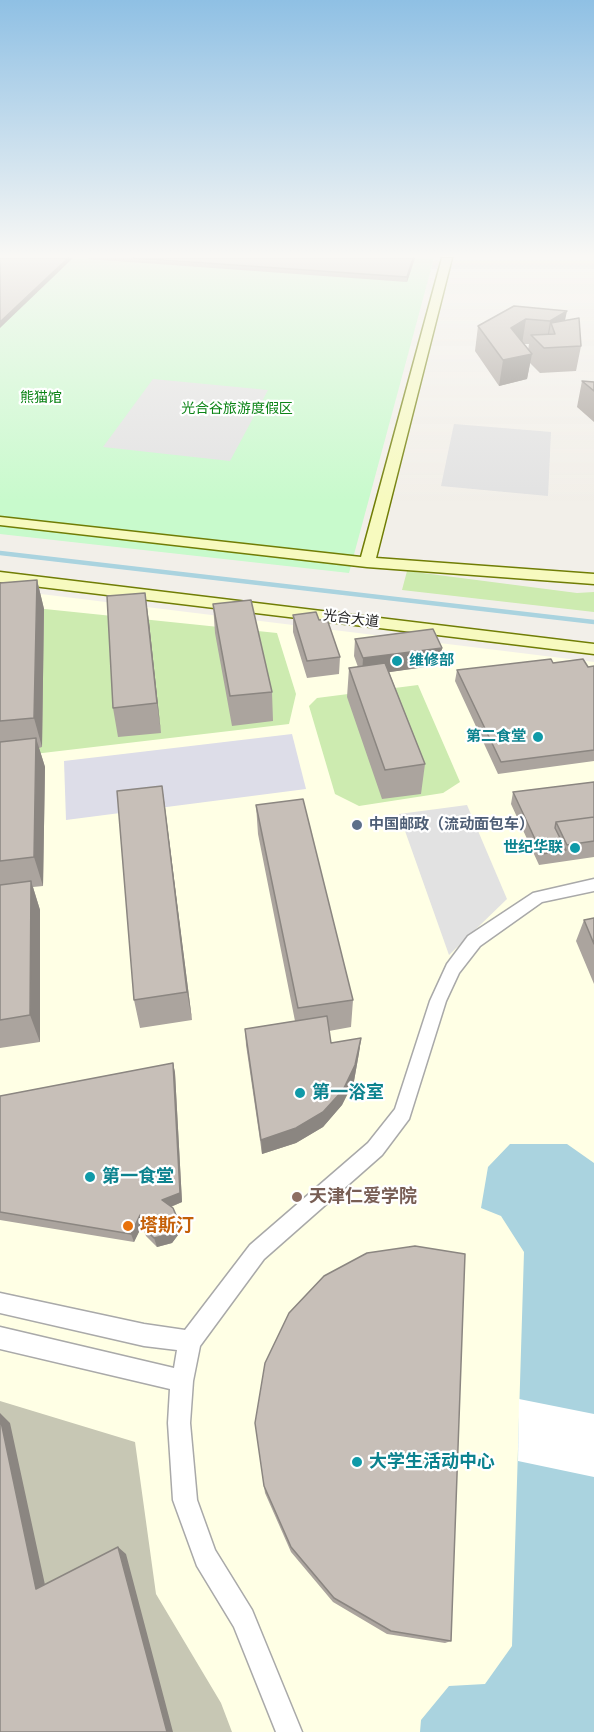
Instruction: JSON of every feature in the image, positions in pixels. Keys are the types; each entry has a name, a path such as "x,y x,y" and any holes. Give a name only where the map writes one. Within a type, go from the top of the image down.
{"street":[{"path":"367,562 426,339"},
{"path":"0,521 367,562 592,578"},
{"name":"光合大道","path":"0,577 594,649"},
{"path":"289,1732 243,1619 206,1557 185,1500 180,1423 182,1381 190,1341 257,1252 375,1149 403,1113 438,1001 453,969 474,940 538,897 594,885"},
{"path":"0,1303 144,1335 190,1341"},
{"path":"0,1338 182,1381"}],"shaded area":[{"path":"153,379 268,390 230,461 103,447"},
{"path":"454,424 551,432 548,496 441,486"},
{"name":"天津仁爱学院","path":"0,589 594,662 594,1732 0,1732"},
{"path":"292,734 306,789 66,820 64,761"},
{"path":"467,805 507,899 449,955 399,814"},
{"path":"0,1401 135,1442 156,1594 221,1703 232,1732 0,1732"}],"green space":[{"name":"光合谷旅游度假区","path":"0,339 412,339 349,573 0,534"},
{"path":"407,571 577,593 594,592 594,612 402,590"},
{"path":"6,605 277,633 296,694 289,724 0,758"},
{"path":"418,685 460,782 443,793 359,806 335,794 309,706 317,698"}],"water":[{"path":"510,1144 567,1144 594,1163 594,1732 420,1732 421,1720 449,1686 485,1684 512,1646 524,1252 501,1216 481,1208 488,1167"}],"pier":[{"path":"519,1399 594,1414 594,1477 518,1461"}],"building":[{"path":"487,339 520,339 532,354 503,360"},
{"path":"535,339 580,339 581,346 544,348"},
{"path":"582,381 594,382 594,391"},
{"path":"37,580 34,718 0,721 0,583"},
{"path":"145,593 157,703 113,708 107,596"},
{"path":"251,600 272,692 230,696 213,604"},
{"path":"316,612 319,620 327,619 340,657 307,661 293,615"},
{"path":"433,629 442,648 363,658 355,639"},
{"name":"第二食堂","path":"551,659 553,663 583,659 588,667 594,666 594,750 501,762 457,670"},
{"path":"385,663 425,764 385,770 349,668"},
{"path":"36,738 34,857 0,861 0,742"},
{"path":"594,782 594,817 556,822 555,828 566,850 542,854 513,792"},
{"path":"162,786 187,992 134,1000 117,791"},
{"path":"303,799 353,1000 298,1008 256,805"},
{"path":"594,817 594,841 567,845 556,822"},
{"path":"31,881 30,1015 0,1020 0,885"},
{"path":"594,918 594,944 584,920"},
{"name":"第一浴室","path":"327,1016 331,1043 361,1038 355,1065 343,1090 323,1112 296,1128 261,1140 245,1029"},
{"name":"第一食堂","path":"173,1063 180,1193 162,1200 173,1208 179,1222 170,1234 154,1238 143,1227 140,1215 131,1234 0,1212 0,1096"},
{"name":"大学生活动中心","path":"415,1246 465,1254 451,1641 391,1631 334,1598 291,1547 264,1486 255,1423 265,1363 289,1313 324,1276 367,1253"},
{"path":"0,1417 36,1589 118,1547 167,1732 0,1732"}],"waterway":[{"path":"0,553 594,622"}],"place":[{"name":"维修部","path":"397,661"},
{"name":"第二食堂","path":"538,737"},
{"name":"中国邮政（流动面包车）","path":"357,825"},
{"name":"世纪华联","path":"575,848"},
{"name":"第一浴室","path":"300,1093"},
{"name":"第一食堂","path":"90,1177"},
{"name":"天津仁爱学院","path":"297,1197"},
{"name":"塔斯汀","path":"128,1226"},
{"name":"大学生活动中心","path":"357,1462"}],"park label":[{"name":"熊猫馆","path":"41,398"}]}
